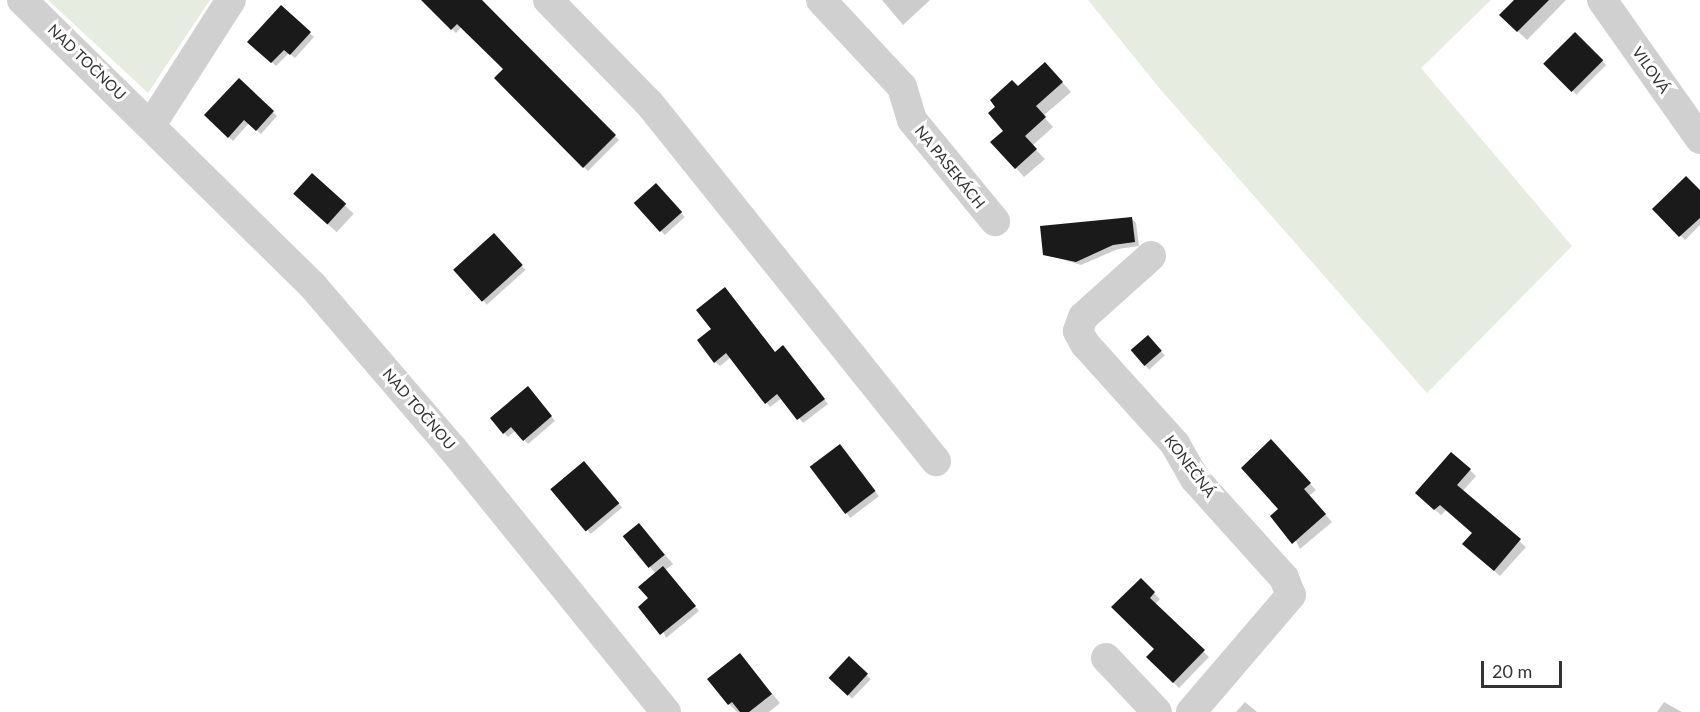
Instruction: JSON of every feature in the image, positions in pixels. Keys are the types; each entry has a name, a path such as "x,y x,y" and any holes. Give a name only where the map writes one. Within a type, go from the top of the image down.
{"street":[{"name":"NAD TOČNOU","path":"22,0 313,286 452,448 666,712"},
{"path":"151,125 231,0"},
{"path":"548,0 650,103 936,460"},
{"name":"NA PASEKÁCH","path":"821,0 902,87 912,120 994,221"},
{"name":"VILOVÁ","path":"1602,0 1700,139"},
{"name":"KONEČNÁ","path":"1151,256 1083,317 1078,331 1085,344 1175,444 1195,479 1284,578 1291,595 1191,712"},
{"path":"1106,658 1157,712"}],"shaded area":[{"path":"48,0 210,0 148,93"},
{"path":"1088,0 1491,0 1421,68 1572,246 1427,393 1161,90"}],"building":[{"path":"421,0 482,0 616,135 583,168 494,78 503,69 457,24 451,30"},
{"path":"1514,0 1549,0 1517,32 1499,15"},
{"path":"281,5 311,32 290,55 284,50 271,63 247,42"},
{"path":"1575,32 1603,60 1571,92 1543,64"},
{"path":"1045,62 1063,82 1036,106 1046,117 1025,136 1037,149 1015,169 990,142 1003,131 988,113 995,107 990,100 1012,80 1018,86"},
{"path":"239,78 274,111 256,131 244,120 228,138 204,115"},
{"path":"312,173 346,204 327,225 293,194"},
{"path":"1686,176 1700,190 1700,218 1679,237 1652,209"},
{"path":"656,183 682,212 660,232 634,203"},
{"path":"1132,217 1135,242 1113,245 1076,262 1043,255 1040,226"},
{"path":"494,233 523,265 482,302 453,270"},
{"path":"725,287 775,352 783,345 825,399 797,420 777,394 765,404 726,353 714,363 697,340 711,329 696,310"},
{"path":"1148,335 1162,351 1144,366 1131,350"},
{"path":"528,386 552,416 523,441 511,427 503,434 490,418"},
{"path":"1271,439 1311,483 1304,489 1326,514 1292,544 1270,516 1278,509 1241,468"},
{"path":"840,444 876,491 845,514 810,467"},
{"path":"1451,452 1471,469 1457,485 1521,539 1494,571 1462,544 1472,533 1440,505 1434,510 1415,493"},
{"path":"584,461 619,503 586,531 550,489"},
{"path":"639,523 665,555 648,568 623,536"},
{"path":"663,566 696,606 660,635 638,607 648,598 638,587"},
{"path":"1141,578 1155,592 1150,598 1205,650 1173,683 1146,657 1154,649 1111,607"},
{"path":"740,653 772,694 749,712 740,712 732,702 728,705 707,679"},
{"path":"849,656 868,674 848,696 829,678"}]}
